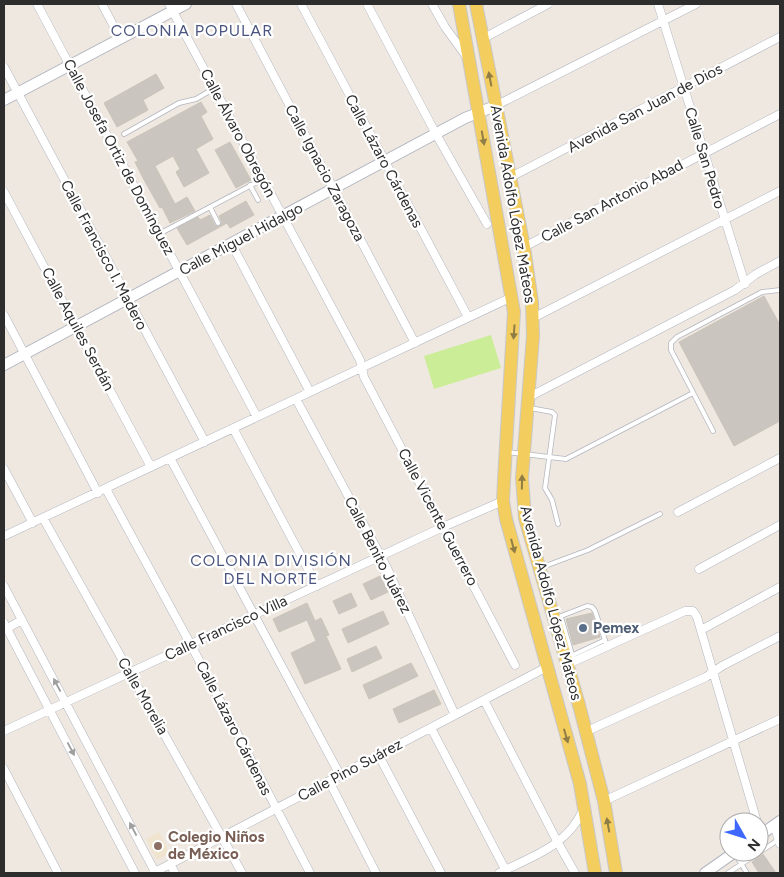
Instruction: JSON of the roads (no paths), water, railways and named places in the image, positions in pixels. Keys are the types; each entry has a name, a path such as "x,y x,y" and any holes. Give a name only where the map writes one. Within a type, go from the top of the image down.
{"main road":[{"name":"Avenida Adolfo López Mateos","path":"459,4 512,297 515,324 503,501 510,534 580,784 595,873"},
{"name":"Avenida Adolfo López Mateos","path":"476,4 524,247 533,318 522,501 538,568 557,618 569,660 585,732 604,802 616,873"},
{"path":"559,712 579,705"}],"street":[{"name":"Calle Josefa Ortiz de Domínguez","path":"37,4 257,417"},
{"path":"102,4 120,38"},
{"path":"4,100 120,38 171,7 186,4"},
{"name":"Calle Ignacio Zaragoza","path":"236,4 415,343"},
{"name":"Calle Lázaro Cárdenas","path":"301,4 468,317"},
{"path":"367,4 486,224"},
{"path":"432,4 445,28 469,60"},
{"path":"482,40 548,4"},
{"name":"Calle San Pedro","path":"658,4 744,284"},
{"path":"495,106 696,4"},
{"name":"Calle Álvaro Obregón","path":"171,7 360,360 362,368"},
{"name":"Avenida San Juan de Dios","path":"509,178 780,37"},
{"name":"Calle Francisco I. Madero","path":"4,67 205,442"},
{"name":"Calle Miguel Hidalgo","path":"4,365 436,134 478,112 495,106"},
{"name":"Calle San Antonio Abad","path":"524,247 780,114"},
{"path":"533,318 780,191"},
{"name":"Calle Aquiles Serdán","path":"4,192 150,467"},
{"path":"232,243 310,392"},
{"path":"528,402 735,290 756,274 780,261"},
{"path":"4,536 512,297"},
{"name":"Calle Lázaro Cárdenas","path":"4,315 24,354 191,645 310,873"},
{"name":"Calle Vicente Guerrero","path":"362,368 364,377 515,665"},
{"name":"Calle Benito Juárez","path":"296,399 382,557 455,715"},
{"path":"232,428 317,586"},
{"path":"170,458 340,775"},
{"path":"678,512 780,458"},
{"path":"4,469 32,523"},
{"name":"Calle Francisco Villa","path":"4,731 443,527 503,501"},
{"name":"Calle Morelia","path":"43,518 223,836 242,873"},
{"path":"698,569 780,525"},
{"path":"4,586 154,873"},
{"path":"701,630 780,587"},
{"path":"569,660 686,611 692,611 697,617 754,812"},
{"path":"22,620 5,627 136,873"},
{"path":"585,732 706,677 722,666 780,636"},
{"name":"Calle Pino Suárez","path":"154,873 547,667"},
{"path":"484,700 575,873"},
{"path":"604,802 780,719"},
{"path":"430,728 504,872 558,843 572,830 584,807"},
{"path":"378,754 441,873"},
{"path":"4,769 58,873"},
{"path":"329,781 376,873"},
{"path":"777,823 779,842"},
{"path":"707,873 721,862"},
{"path":"170,864 175,873"}],"lane":[{"path":"124,134 179,103 196,99 215,88"},
{"path":"159,234 263,179"},
{"path":"250,185 258,200"},
{"path":"210,207 218,223"},
{"path":"713,431 671,350 671,343 673,340 762,292 780,290"},
{"path":"506,452 563,460 693,393"},
{"path":"528,402 556,415 548,458 545,488 552,500 558,524"},
{"path":"538,568 588,550 660,514"},
{"path":"557,618 587,606 592,607 606,643"},
{"path":"728,873 779,842"},
{"path":"741,864 747,873"}],"place":[{"name":"Pemex","path":"583,628"},
{"name":"Colegio Niños de México","path":"158,846"}],"district":[{"name":"COLONIA POPULAR","path":"192,30"},
{"name":"COLONIA DIVISIÓN DEL NORTE","path":"271,569"}]}
